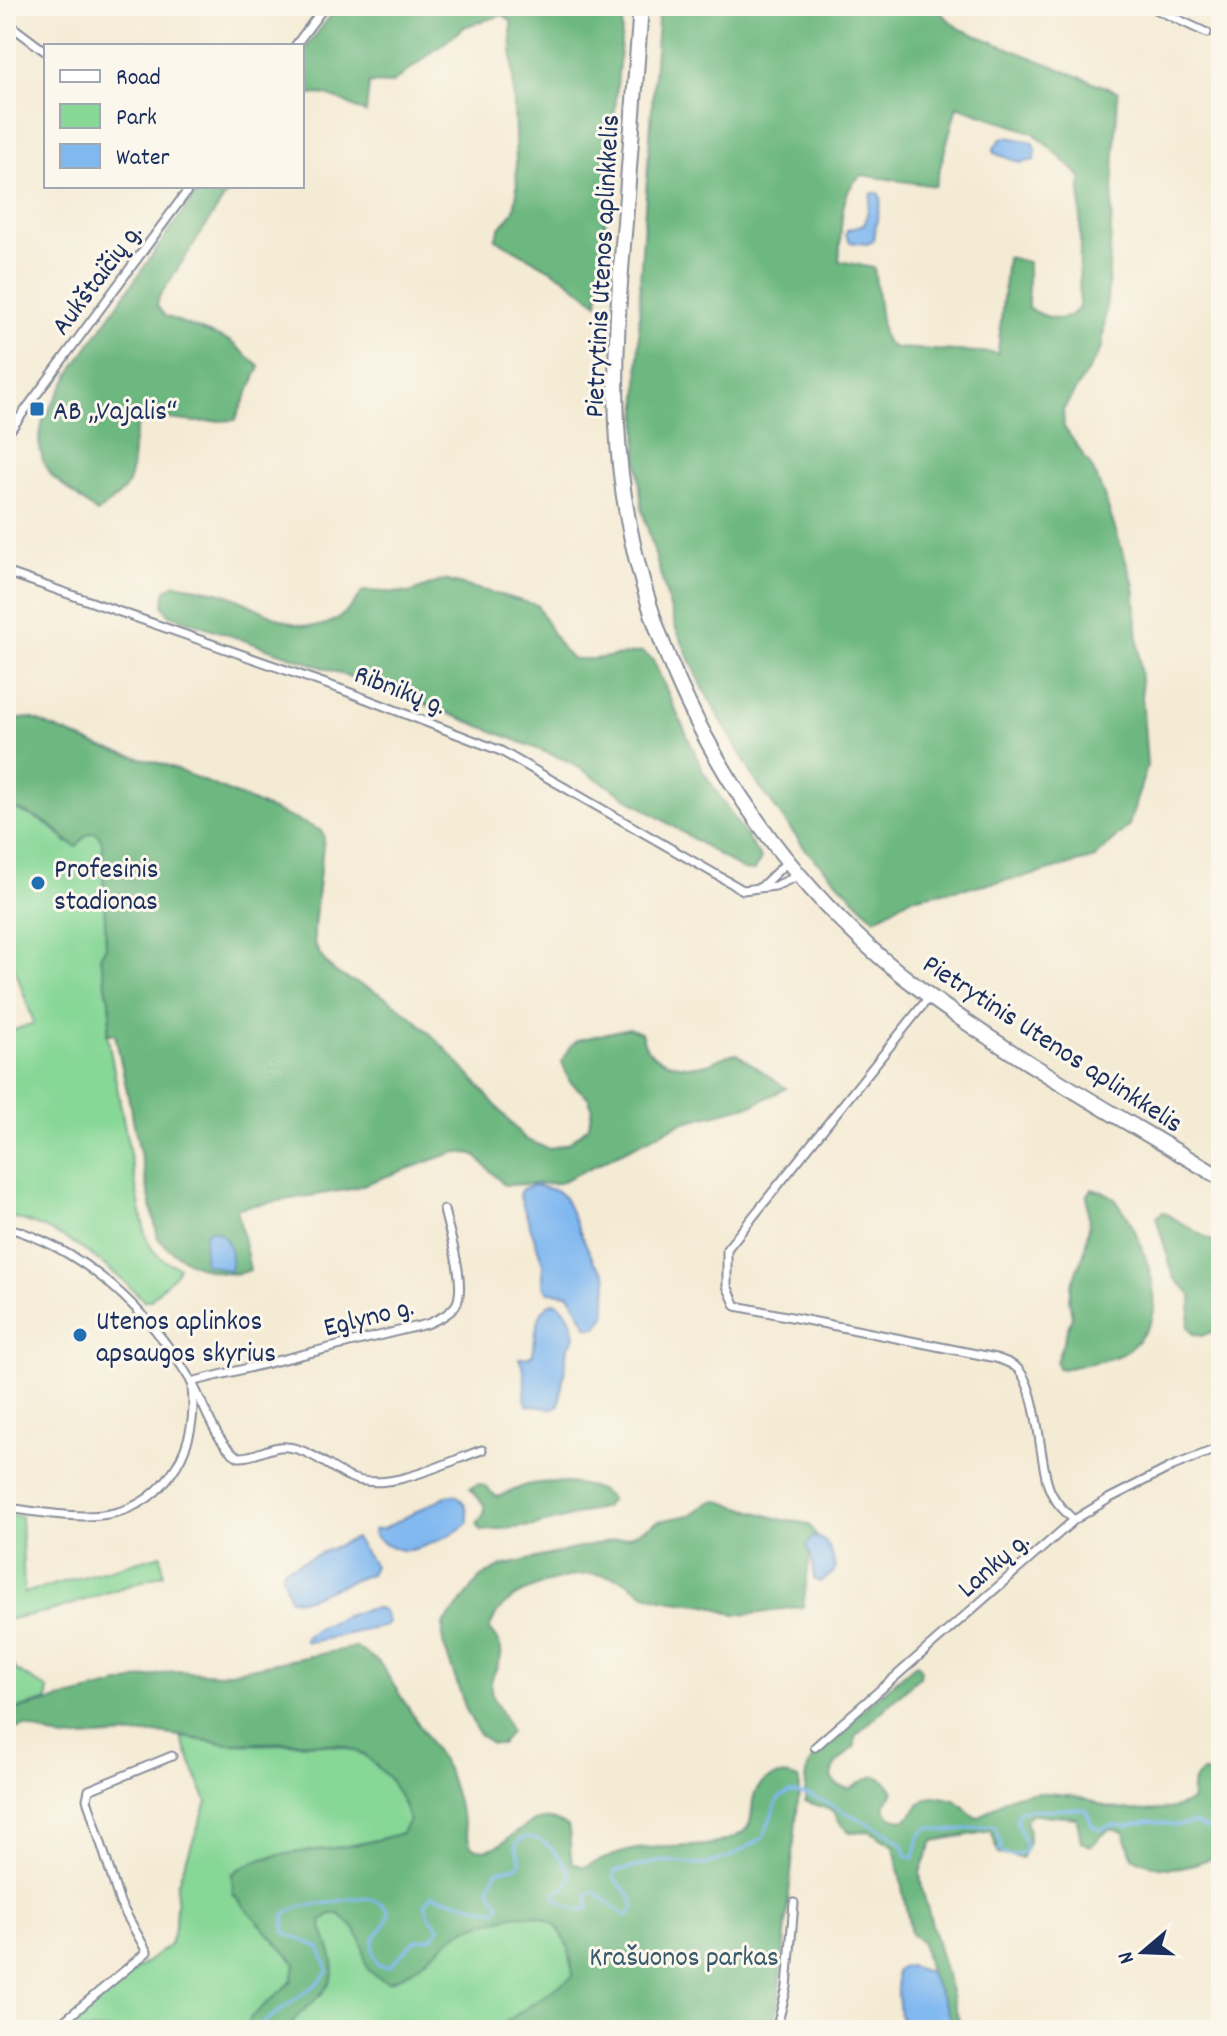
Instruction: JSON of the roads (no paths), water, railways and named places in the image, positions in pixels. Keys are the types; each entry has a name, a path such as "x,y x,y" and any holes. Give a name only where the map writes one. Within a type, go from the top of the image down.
{"highway":[{"name":"Pietrytinis Utenos aplinkkelis","path":"641,6 617,323 617,424 623,491 639,567 698,722 736,789 787,862 859,938 930,996 1028,1061 1221,1178"}],"street":[{"path":"296,44 325,6"},
{"path":"1149,6 1207,33"},
{"path":"6,22 44,50"},
{"name":"Aukštaičių g.","path":"6,436 190,188"},
{"name":"Ribnikų g.","path":"6,572 445,727 523,763 733,885 743,890 760,888"},
{"path":"760,888 787,862"},
{"path":"760,888 789,882 798,876"},
{"path":"930,996 727,1249 727,1286 736,1306 981,1355 1012,1364 1021,1372 1028,1387 1048,1486 1061,1508 1074,1520"},
{"name":"Eglyno g.","path":"191,1382 427,1324 445,1316 456,1304 460,1286 444,1210"},
{"path":"6,1227 40,1240 111,1284 147,1318 191,1382 224,1445 239,1457 289,1447 304,1451 346,1475 372,1483 416,1473 482,1450"},
{"path":"6,1508 85,1515 121,1513 148,1500 169,1478 186,1444 194,1407 191,1382"},
{"name":"Lankų g.","path":"815,1747 1074,1520 1173,1466 1221,1447"},
{"path":"53,2030 147,1952 120,1903 87,1799 89,1790 172,1756"},
{"path":"776,2030 787,1987 794,1903"},
{"path":"6,2023 11,2030"}],"water":[{"path":"1007,137 1032,142 1036,150 1035,160 1021,163 994,153 1001,139"},
{"path":"871,193 878,193 881,198 873,241 867,244 850,242 847,230 865,224"},
{"path":"534,1185 557,1191 564,1197 594,1262 605,1273 605,1316 597,1327 588,1327 569,1294 549,1292 543,1285 543,1263 519,1194 522,1189"},
{"path":"211,1230 222,1235 229,1246 230,1271 204,1263 205,1233"},
{"path":"553,1302 569,1315 575,1337 568,1347 559,1405 551,1409 527,1405 524,1371 519,1358 533,1354 540,1317"},
{"path":"456,1495 465,1507 468,1522 448,1536 428,1545 403,1550 374,1536 373,1530 383,1529 446,1496"},
{"path":"813,1537 827,1544 835,1568 820,1582 814,1579 807,1546"},
{"path":"355,1538 374,1566 370,1574 302,1600 290,1599 282,1575 284,1569"},
{"path":"379,1608 384,1611 388,1622 385,1626 315,1641 306,1642 304,1639 339,1619"},
{"path":"909,1966 929,1972 953,2030 905,2030 900,2016 896,1972"}],"waterway":[{"path":"253,2030 319,1982 328,1971 320,1948 284,1932 285,1914 302,1906 349,1899 375,1900 389,1911 384,1926 374,1939 374,1953 378,1965 389,1967 416,1940 432,1938 440,1928 429,1916 425,1904 432,1895 496,1911 500,1905 489,1887 497,1871 517,1866 521,1861 515,1846 529,1837 547,1845 568,1869 571,1877 565,1888 554,1895 561,1902 580,1911 589,1908 587,1894 595,1892 626,1916 634,1909 632,1898 614,1878 615,1871 664,1861 704,1865 730,1857 763,1838 778,1799 790,1792 812,1796 888,1833 903,1845 907,1856 914,1858 919,1836 929,1827 945,1831 994,1826 1002,1846 999,1850 1011,1856 1024,1852 1026,1845 1016,1820 1020,1810 1085,1809 1093,1826 1101,1829 1149,1821 1175,1825 1195,1823 1207,1829 1219,1826 1221,1822"}],"place":[{"name":"AB „Vajalis“","path":"37,409"},
{"name":"Profesinis stadionas","path":"38,883"},
{"name":"Utenos aplinkos apsaugos skyrius","path":"80,1335"}],"park label":[{"name":"Krašuonos parkas","path":"684,1955"}]}
